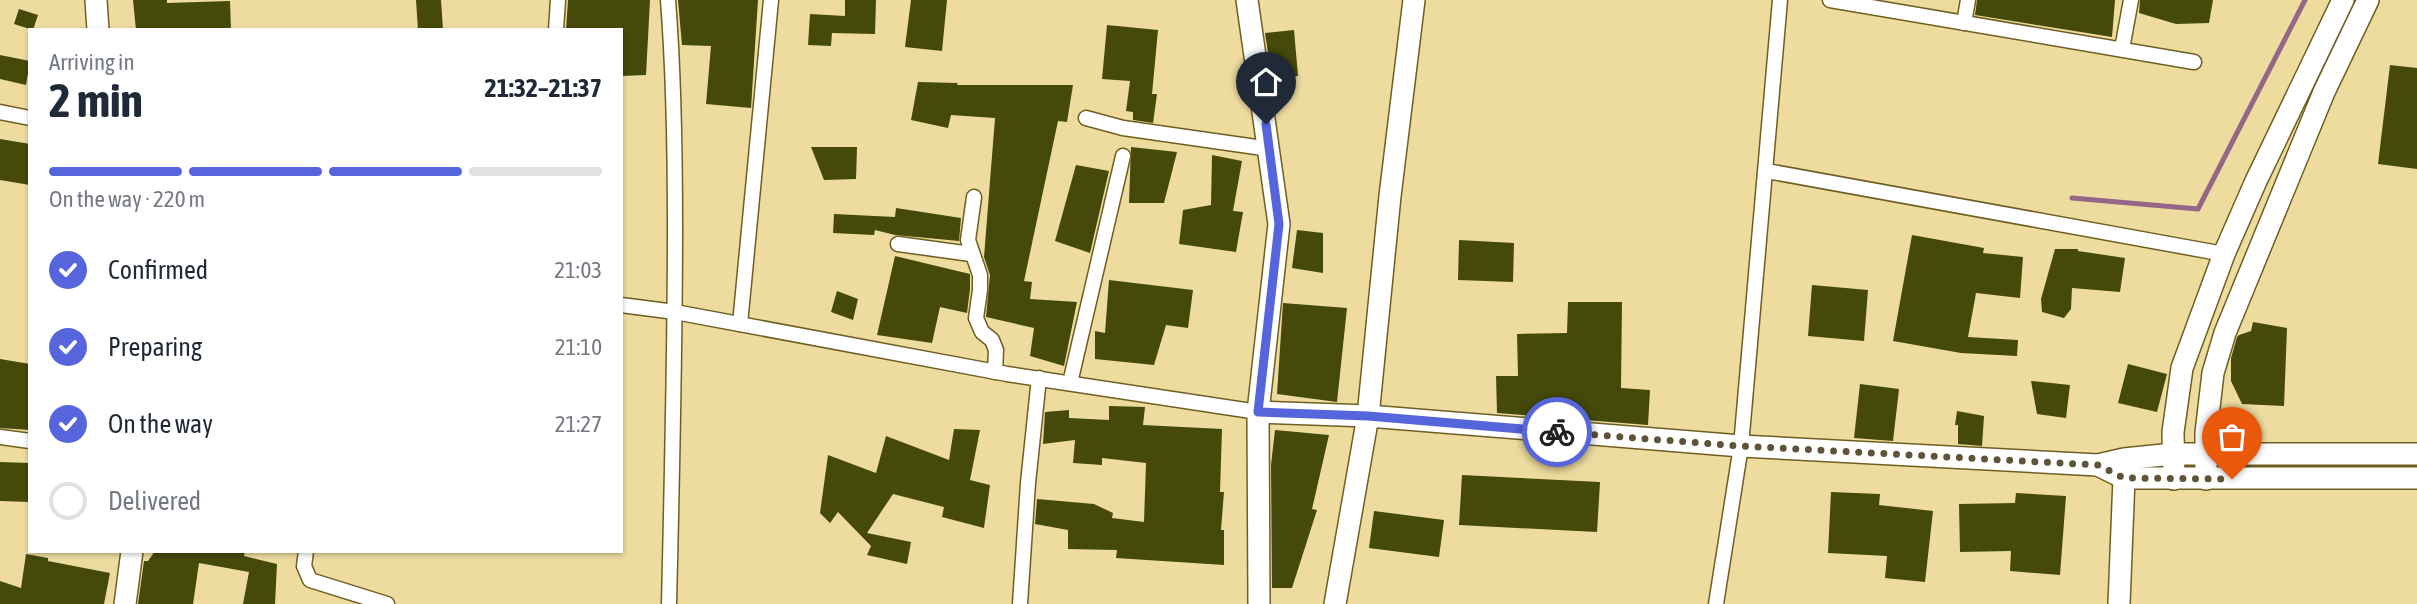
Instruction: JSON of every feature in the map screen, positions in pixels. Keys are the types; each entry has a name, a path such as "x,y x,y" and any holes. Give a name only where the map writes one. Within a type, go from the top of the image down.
{"street":[{"path":"96,0 98,28"},
{"path":"556,28 558,0"},
{"path":"668,0 675,173 669,604"},
{"path":"740,324 771,0"},
{"path":"1247,0 1279,224 1258,412 1259,604"},
{"path":"1335,604 1368,416 1390,196 1414,0"},
{"path":"1716,604 1741,446 1780,0"},
{"path":"1830,0 2194,62"},
{"path":"1964,23 1968,0"},
{"path":"2122,49 2131,0"},
{"path":"2174,479 2173,432 2182,368 2224,254 2343,0"},
{"path":"2206,479 2206,433 2213,373 2225,333 2324,92 2368,0"},
{"path":"0,112 28,118"},
{"path":"1086,118 1123,128 1270,149"},
{"path":"1070,383 1123,156"},
{"path":"1767,171 2224,254"},
{"path":"974,197 968,240 980,275 976,318 982,332 992,340 996,350 995,372"},
{"path":"898,244 971,254"},
{"path":"623,305 675,312 995,372 1258,412 1368,416 1741,446 2098,465 2124,459 2173,454 2417,454"},
{"path":"1020,604 1028,483 1039,378"},
{"path":"0,437 28,441"},
{"path":"2098,465 2124,478 2417,478"},
{"path":"2119,604 2124,478"},
{"path":"125,604 134,553"},
{"path":"306,553 303,566 310,580 387,604"}],"building":[{"path":"133,0 167,0 167,3 230,1 231,28 136,28"},
{"path":"416,0 441,0 443,28 418,28"},
{"path":"568,0 650,0 646,75 623,76 623,28 566,28"},
{"path":"678,0 758,0 751,108 706,104 711,46 682,45"},
{"path":"845,0 876,0 875,34 832,33 831,46 808,45 810,14 845,16"},
{"path":"911,0 947,0 942,51 905,47"},
{"path":"1977,0 2115,0 2112,37 1975,15"},
{"path":"2140,0 2213,0 2209,23 2176,24 2139,13"},
{"path":"19,9 38,15 34,28 14,24"},
{"path":"1107,25 1158,30 1152,94 1157,94 1153,123 1133,120 1133,112 1126,111 1130,81 1102,79"},
{"path":"1294,30 1298,76 1272,79 1265,33"},
{"path":"0,55 28,61 26,85 0,79"},
{"path":"2390,65 2417,68 2417,169 2378,164"},
{"path":"918,82 958,83 957,85 1073,85 1067,122 1058,121 1024,281 1032,282 1030,299 1077,302 1064,366 1030,356 1034,328 986,317 990,275 984,257 995,118 951,115 948,128 911,120"},
{"path":"0,139 28,144 28,185 0,180"},
{"path":"811,147 857,147 856,179 824,180"},
{"path":"1131,147 1177,152 1164,203 1129,203"},
{"path":"1212,155 1242,161 1233,211 1243,212 1236,252 1179,244 1183,210 1211,205"},
{"path":"1076,165 1109,171 1090,253 1055,241"},
{"path":"896,208 961,218 959,241 895,235 875,230 874,235 833,233 834,214 895,217"},
{"path":"1297,230 1323,233 1323,273 1292,268"},
{"path":"1912,235 1984,248 1983,253 2023,257 2020,298 1976,293 1968,337 2018,340 2017,356 1961,353 1893,341"},
{"path":"1459,240 1514,243 1513,282 1458,280"},
{"path":"2055,249 2078,249 2125,258 2120,292 2072,288 2071,309 2064,318 2042,312 2041,299"},
{"path":"895,256 970,274 967,313 940,307 932,343 877,335"},
{"path":"1109,280 1193,290 1188,328 1166,325 1154,365 1095,359 1095,331 1105,333"},
{"path":"1812,285 1868,290 1864,341 1808,336"},
{"path":"837,291 858,299 853,320 831,312"},
{"path":"1568,302 1622,302 1621,388 1650,390 1648,425 1497,413 1496,376 1518,376 1517,334 1567,333"},
{"path":"1283,303 1347,308 1337,402 1277,394"},
{"path":"2253,322 2287,328 2284,406 2242,404 2231,381 2231,358 2237,337 2251,331"},
{"path":"0,359 28,364 28,430 0,428"},
{"path":"2128,364 2167,374 2157,412 2118,403"},
{"path":"2031,381 2070,385 2066,418 2037,414"},
{"path":"1860,384 1899,389 1893,441 1854,438"},
{"path":"1109,406 1145,407 1143,425 1222,429 1220,492 1224,492 1221,530 1224,530 1224,565 1116,558 1117,550 1068,549 1068,530 1035,524 1037,499 1094,504 1113,513 1112,518 1144,522 1146,463 1102,458 1102,465 1073,463 1075,440 1043,444 1045,412 1069,410 1069,418 1109,420"},
{"path":"1957,411 1984,416 1982,446 1958,444 1958,425 1955,425"},
{"path":"954,429 980,430 970,480 990,485 984,528 942,517 944,507 893,494 867,533 911,542 907,564 867,555 871,546 838,512 830,523 820,513 828,455 876,473 886,436 949,460"},
{"path":"1275,430 1329,435 1312,509 1317,510 1292,588 1272,588 1271,465"},
{"path":"0,462 28,463 28,502 0,501"},
{"path":"1462,475 1600,482 1597,532 1459,525"},
{"path":"1831,492 1880,494 1879,505 1933,511 1925,582 1885,578 1887,556 1828,553"},
{"path":"2016,493 2066,496 2060,575 2010,571 2011,551 1960,552 1959,504 2015,503"},
{"path":"1374,511 1444,520 1439,557 1369,548"},
{"path":"154,553 245,553 244,556 277,564 275,604 243,604 249,572 199,563 193,604 138,604 144,561 148,561"},
{"path":"26,554 110,573 104,604 0,604 0,581 21,588"}],"waterway":[{"path":"2072,198 2198,209 2305,0"}],"way so far":[{"path":"1557,432 1741,446 2098,465 2124,478 2232,479"}],"route":[{"path":"1266,124 1279,224 1258,412 1368,416 1557,432"}]}
